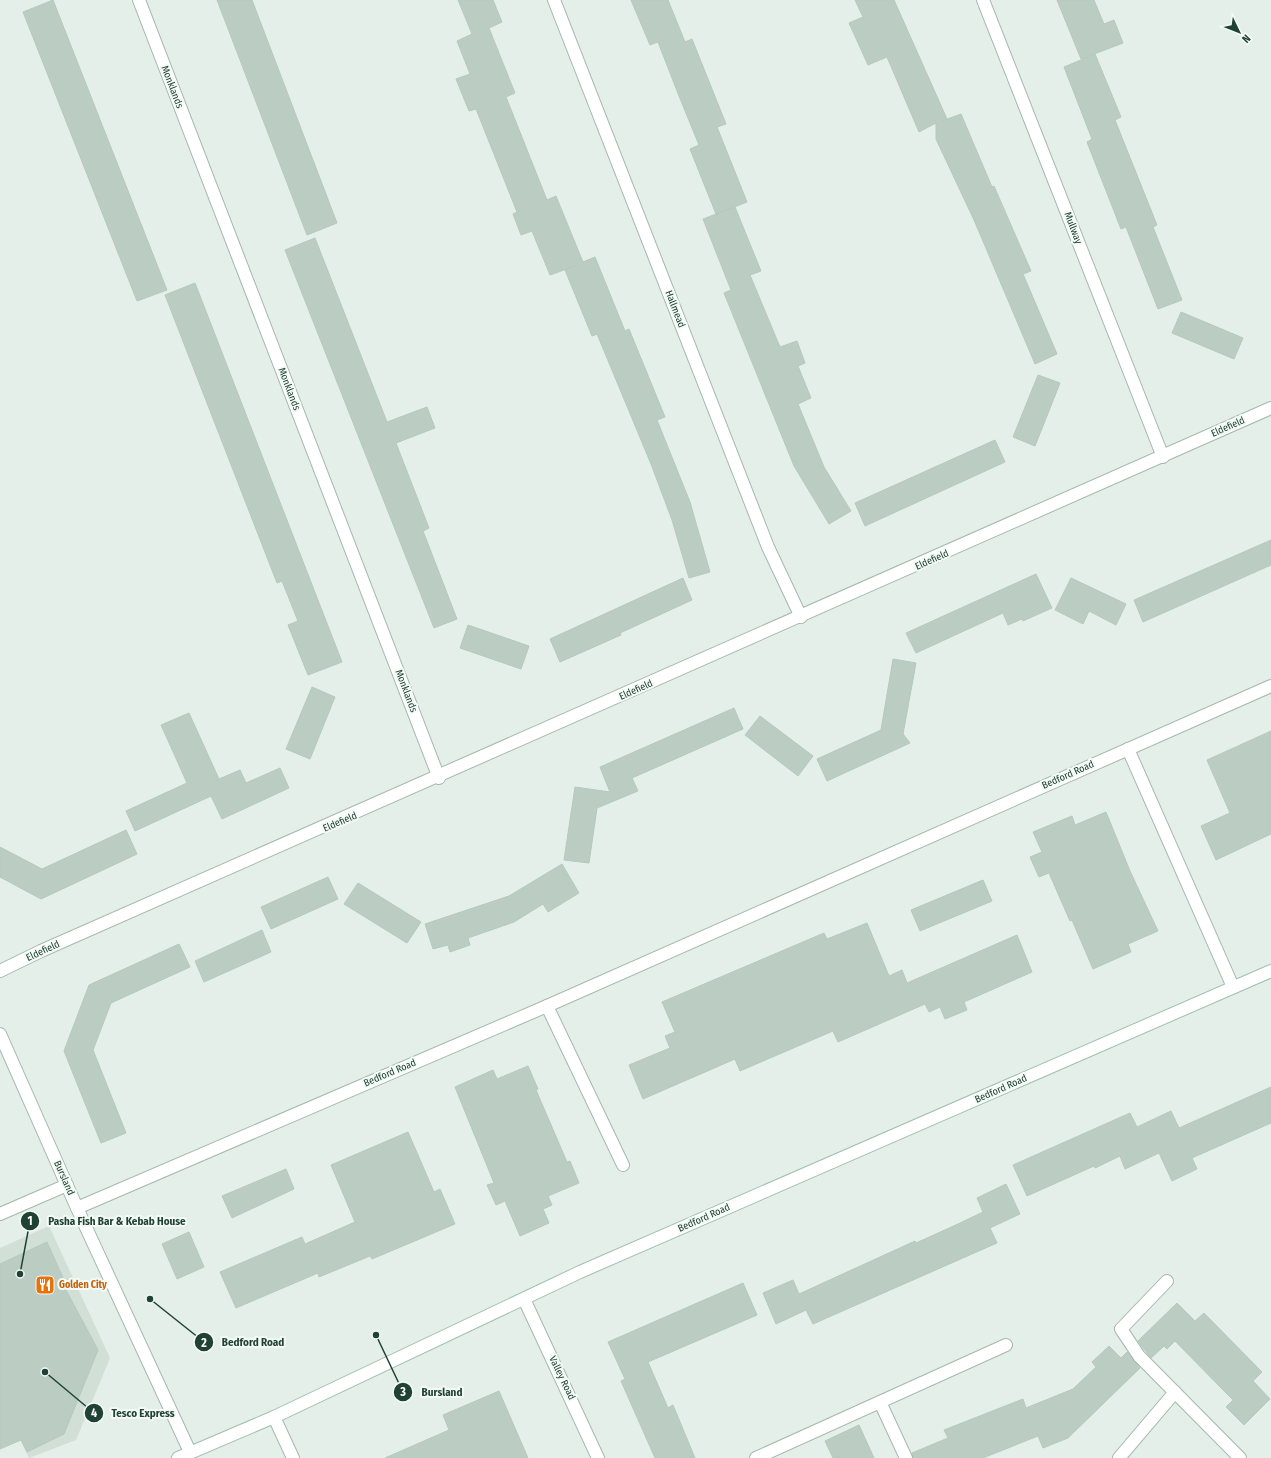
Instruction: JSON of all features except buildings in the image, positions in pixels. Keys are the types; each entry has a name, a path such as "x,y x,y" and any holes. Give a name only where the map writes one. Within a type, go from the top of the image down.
{"street":[{"name":"Monklands","path":"139,0 439,778"},
{"name":"Hallmead","path":"554,0 768,547 801,617"},
{"name":"Mullway","path":"983,0 1162,457"},
{"name":"Eldefield","path":"0,971 41,951 439,778 1025,519 1271,408"},
{"name":"Bedford Road","path":"77,1208 547,1006 1271,686"},
{"path":"1128,749 1233,987"},
{"name":"Bedford Road","path":"178,1458 274,1417 580,1272 1271,971"},
{"path":"547,1006 623,1165"},
{"name":"Bursland","path":"0,1034 77,1208 190,1452"},
{"path":"0,1214 67,1185"},
{"path":"1167,1281 1121,1329 1139,1356 1240,1458"},
{"name":"Valley Road","path":"524,1299 598,1458"},
{"path":"756,1458 1006,1345"},
{"path":"1119,1458 1175,1392"},
{"path":"880,1402 906,1458"},
{"path":"274,1417 293,1458"}],"shaded area":[{"path":"49,1226 110,1358 76,1440 29,1458 0,1394 0,1248"}],"place":[{"name":"Pasha Fish Bar & Kebab House","path":"20,1274"},
{"name":"Golden City","path":"45,1285"},
{"name":"Bedford Road","path":"150,1299"},
{"name":"Bursland","path":"376,1335"},
{"name":"Tesco Express","path":"45,1372"}]}
